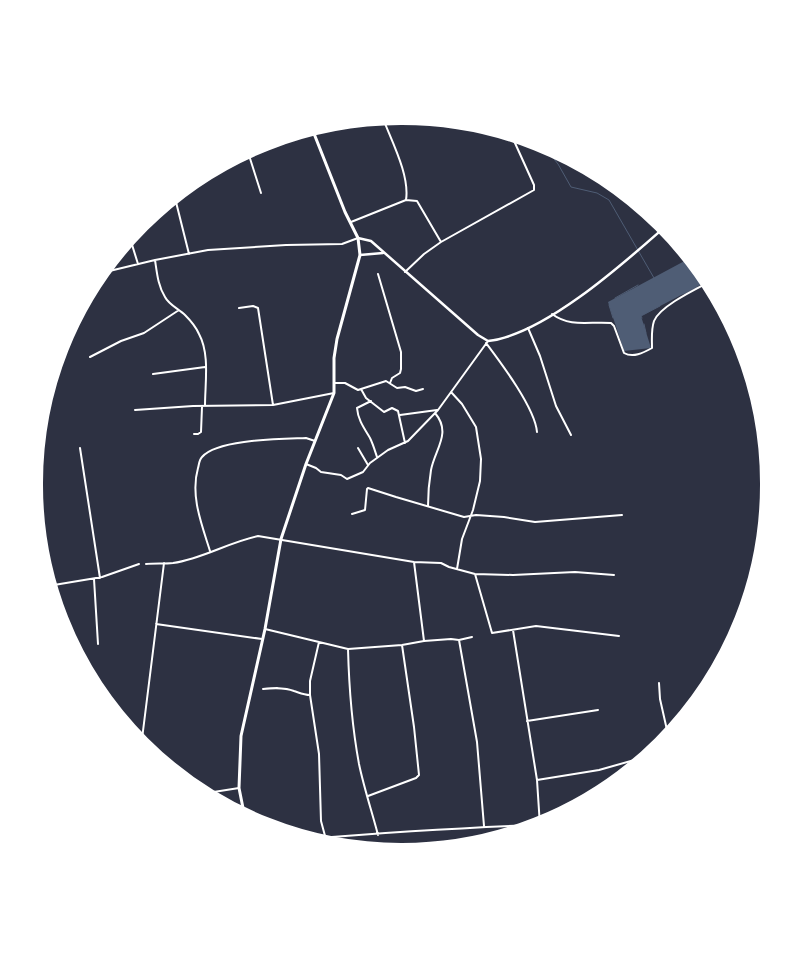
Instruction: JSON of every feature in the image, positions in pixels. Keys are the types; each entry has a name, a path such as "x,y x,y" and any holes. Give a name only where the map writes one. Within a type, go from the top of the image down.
{"main road":[{"path":"244,809 239,788 241,736 281,539 306,464 334,393 333,383 337,339 360,255 358,238 345,212 314,133"}],"street":[{"path":"384,123 403,173 407,193 406,200"},
{"path":"406,272 424,254 441,242 534,190 534,185 514,141"},
{"path":"249,156 261,193"},
{"path":"351,222 406,200 417,201 441,242"},
{"path":"176,201 189,254"},
{"path":"306,464 321,472 341,475 347,479 363,472 377,457 388,450 406,443 435,414 487,342 528,328 552,314 577,298 636,253 660,231"},
{"path":"110,271 208,250 286,245 342,244 358,238 371,241 487,342 522,395 534,418 537,432"},
{"path":"132,244 138,264"},
{"path":"360,255 384,253"},
{"path":"155,260 158,283 165,299 191,322 199,334 207,357 201,432 194,434"},
{"path":"378,274 401,352 400,372 390,382"},
{"path":"552,314 567,323 611,323 614,326 624,353 630,356 640,354 652,348 652,330 654,320 658,314 703,285"},
{"path":"239,308 253,306 258,308 273,405"},
{"path":"90,357 144,332 179,310"},
{"path":"528,328 540,356 556,406 571,435"},
{"path":"154,374 205,367"},
{"path":"333,383 345,383 358,390 386,381 397,388 405,387 416,391 423,389"},
{"path":"361,388 366,398 384,412 392,408 398,411 406,443"},
{"path":"451,392 462,404 476,428 482,459 480,481 462,539 457,569"},
{"path":"135,410 273,405 334,393"},
{"path":"371,401 357,408 357,411 362,428 370,439 377,457"},
{"path":"400,415 438,410"},
{"path":"428,506 431,468 443,426 435,414"},
{"path":"210,552 196,500 196,474 201,458 216,447 230,444 306,438 315,441"},
{"path":"80,448 100,578"},
{"path":"358,448 368,465"},
{"path":"352,514 366,510 368,488 454,514 470,516 504,517 536,522 622,515"},
{"path":"146,564 174,562 210,552 227,544 258,536 414,562 440,563 475,574 575,572 614,575"},
{"path":"414,562 424,641"},
{"path":"142,736 164,563"},
{"path":"54,585 100,578 139,564"},
{"path":"475,574 490,631 495,633 536,626 619,636"},
{"path":"94,579 98,644"},
{"path":"155,624 262,639"},
{"path":"264,629 348,649 402,645 424,641 459,640 472,637"},
{"path":"513,630 537,780 540,818"},
{"path":"459,640 477,742 484,827"},
{"path":"319,642 310,681 310,695 319,754 321,821 326,838"},
{"path":"368,796 416,778 419,775 402,645"},
{"path":"348,649 354,735 378,835"},
{"path":"659,683 660,699 667,729"},
{"path":"263,689 285,689 303,695 310,695"},
{"path":"527,720 598,710"},
{"path":"537,780 599,770 636,760"},
{"path":"213,792 239,788"},
{"path":"327,838 431,829 519,826"}],"water":[{"path":"685,261 703,284 641,316 651,348 624,351 608,302"}],"waterway":[{"path":"551,155 571,187 597,193 609,200 654,278"},
{"path":"615,298 638,285"},
{"path":"683,294 697,287"},
{"path":"609,305 613,318"},
{"path":"642,318 641,316 660,306"},
{"path":"644,324 646,333"}]}
